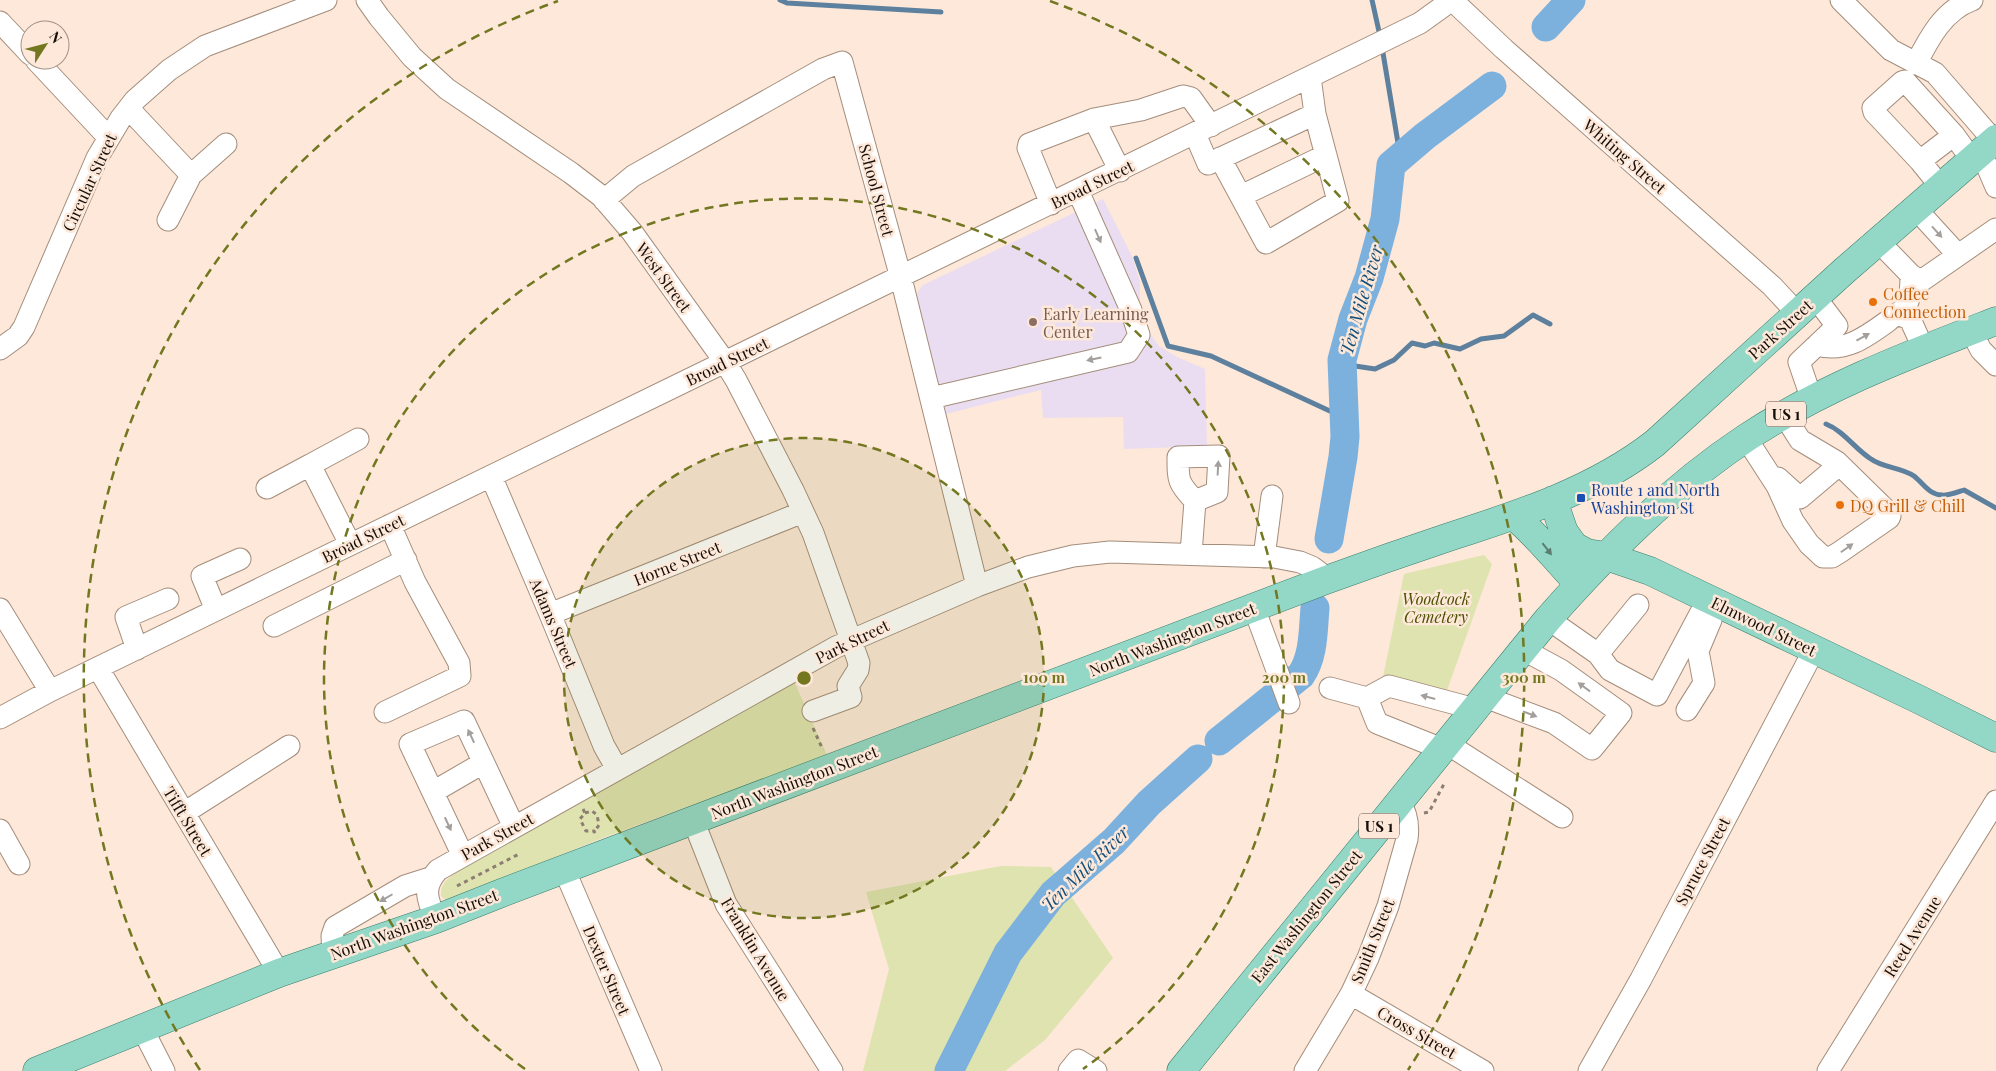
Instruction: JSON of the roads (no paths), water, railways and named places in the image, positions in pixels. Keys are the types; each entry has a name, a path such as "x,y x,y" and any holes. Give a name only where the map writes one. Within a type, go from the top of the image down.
{"main road":[{"name":"Park Street","path":"1553,500 1596,480 1638,456 1674,426 1878,241 1986,148"},
{"name":"US 1","path":"1606,556 1676,492 1746,438 1784,415 1849,382 1984,326"},
{"name":"North Washington Street","path":"37,1071 279,974 436,919 1326,580 1514,516 1553,500"},
{"name":"Elmwood Street","path":"1553,500 1564,532 1574,546 1586,553 1606,556 1650,572 1996,738"},
{"path":"1514,516 1535,535 1554,559 1579,584"},
{"name":"East Washington Street","path":"1181,1071 1548,619 1606,556"}],"street":[{"name":"Circular Street","path":"0,349 18,336 24,327 97,158 108,137 141,95 169,70 205,46 326,0"},
{"name":"West Street","path":"367,0 412,57 447,90 571,173 604,200 632,232 725,362 803,512 819,550 859,665 848,686 851,698 813,712"},
{"path":"1841,0 1891,50 1935,73 1986,148 1996,187"},
{"path":"1916,64 1942,22 1954,9 1972,0"},
{"name":"Broad Street","path":"0,718 50,691 350,544 1120,171 1402,32 1456,2"},
{"name":"Whiting Street","path":"1456,2 1526,69 1772,286 1806,305 1837,326 1817,345"},
{"path":"0,22 20,43"},
{"name":"School Street","path":"604,200 633,176 823,69 842,62 901,278 977,586"},
{"path":"45,70 108,137"},
{"path":"1220,158 1266,243 1338,201 1315,114 1310,77"},
{"path":"1941,187 1920,161 1874,112 1873,108 1876,104 1902,82 1906,81 1954,135 1986,148"},
{"path":"1051,204 1028,146 1094,119 1141,110 1183,96 1191,98 1203,130 1208,164 1315,114"},
{"path":"129,109 192,175"},
{"path":"1094,119 1120,171"},
{"path":"1920,161 1954,135"},
{"path":"168,220 192,175 226,144"},
{"path":"1241,196 1326,155"},
{"path":"931,398 1128,352 1139,336 1130,310 1078,191"},
{"path":"1916,208 1958,256"},
{"path":"1812,400 1799,362 1817,345 1830,349 1851,344 1869,334 1906,306 1916,278 1958,256 1996,229"},
{"path":"1878,241 1916,278"},
{"path":"1897,314 1910,319 1924,350"},
{"path":"1984,326 1981,350 1996,366"},
{"path":"1746,438 1777,486 1793,521 1809,544 1823,557 1832,557 1889,518 1890,516 1837,466 1800,440 1784,415"},
{"path":"267,488 358,439"},
{"path":"310,465 350,544"},
{"path":"1764,465 1800,498 1837,466"},
{"name":"Adams Street","path":"491,476 604,746 617,769"},
{"path":"1264,556 1272,496"},
{"path":"1191,554 1195,501"},
{"name":"Horne Street","path":"550,614 803,512"},
{"path":"385,712 460,676 459,663 415,582 390,525"},
{"name":"Park Street","path":"333,954 332,936 335,927 406,886 430,878 438,870 851,639 977,586 1028,567 1084,554 1136,552 1264,556 1300,562 1320,573 1326,580"},
{"path":"216,610 202,576 240,559"},
{"path":"274,626 406,560"},
{"path":"137,649 126,617 168,599"},
{"path":"1548,619 1598,654 1610,670 1657,695 1713,601"},
{"path":"1687,710 1704,683 1698,651 1713,601"},
{"path":"1598,654 1638,605"},
{"path":"1254,608 1289,703"},
{"path":"0,609 50,691"},
{"path":"1330,688 1367,698 1389,686 1480,703 1554,723 1592,749 1621,713 1561,670 1524,650"},
{"name":"Spruce Street","path":"1589,1071 1641,979 1814,650"},
{"name":"Tifft Street","path":"98,668 279,974"},
{"path":"1367,698 1377,723 1444,746 1562,817"},
{"path":"463,856 410,744 464,721 514,827"},
{"path":"184,813 289,746"},
{"path":"433,792 484,763"},
{"name":"Smith Street","path":"1305,1071 1351,994 1381,928 1408,828 1407,818 1399,801"},
{"name":"Reed Avenue","path":"1828,1071 1996,801"},
{"name":"Franklin Avenue","path":"693,820 726,904 832,1071"},
{"path":"0,830 20,864"},
{"name":"Dexter Street","path":"564,869 651,1071"},
{"path":"430,878 427,889 428,897 436,919"},
{"name":"Cross Street","path":"1351,994 1483,1071"},
{"path":"142,1028 164,1071"},
{"path":"1069,1071 1078,1060 1096,1071"}],"waterway":[{"path":"780,0 787,3 941,12"},
{"name":"Ten Mile River","path":"1372,0 1380,36"},
{"name":"Ten Mile River","path":"1546,27 1571,0"},
{"name":"Ten Mile River","path":"1382,47 1400,155"},
{"name":"Ten Mile River","path":"1329,539 1345,437 1342,360 1353,319 1369,278 1385,219 1391,165 1425,136 1492,86"},
{"path":"1136,258 1168,346 1211,356 1345,418"},
{"path":"1342,364 1375,369 1394,360 1412,343 1425,346 1434,343 1460,349 1481,339 1504,336 1533,315 1550,324"},
{"path":"1826,424 1838,431 1871,459 1909,473 1933,493 1947,495 1964,490 1996,508"},
{"name":"Ten Mile River","path":"1219,741 1301,675 1311,651 1315,608"},
{"name":"Ten Mile River","path":"949,1071 1008,953 1053,894 1114,841 1149,803 1198,759"}],"place":[{"name":"Coffee Connection","path":"1873,302"},
{"name":"Early Learning Center","path":"1033,322"},
{"name":"Route 1 and North Washington St","path":"1581,498"},
{"name":"DQ Grill & Chill","path":"1840,505"}],"park label":[{"name":"Woodcock Cemetery","path":"1436,607"}]}
